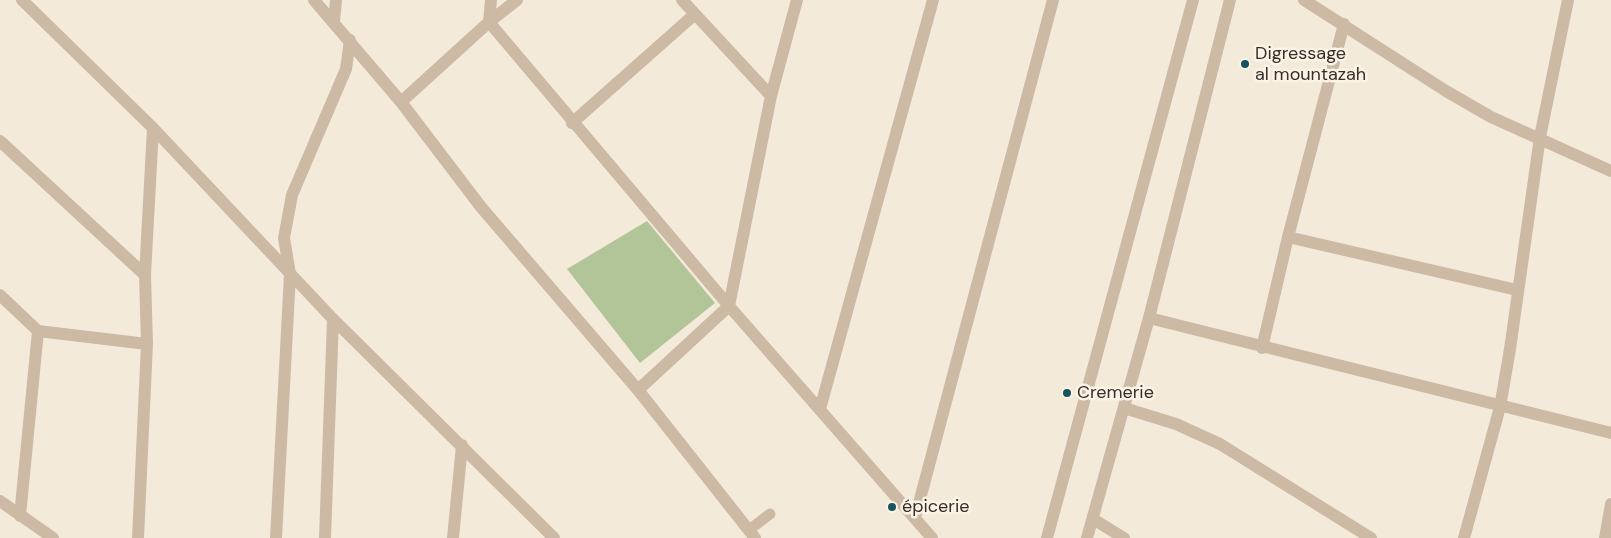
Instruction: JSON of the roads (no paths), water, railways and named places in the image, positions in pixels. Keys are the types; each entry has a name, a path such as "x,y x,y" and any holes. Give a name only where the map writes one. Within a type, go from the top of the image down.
{"street":[{"path":"22,0 153,128 333,319 554,538"},
{"path":"314,0 401,102 481,207 638,390 752,534"},
{"path":"334,22 336,0"},
{"path":"490,0 489,22 572,123 729,306 932,538"},
{"path":"401,102 489,22 517,0"},
{"path":"682,0 771,96"},
{"path":"638,390 729,306 771,96 796,0"},
{"path":"820,409 933,0"},
{"path":"915,518 1053,0"},
{"path":"1047,538 1193,0"},
{"path":"1087,538 1149,318 1230,0"},
{"path":"1304,0 1446,91 1491,117 1540,137 1611,170"},
{"path":"1464,538 1500,407 1540,137 1568,0"},
{"path":"572,123 695,14"},
{"path":"1262,348 1288,237 1344,24"},
{"path":"276,538 290,274 284,238 292,195 346,69 350,40"},
{"path":"138,538 147,344 145,275 153,128"},
{"path":"0,141 145,275"},
{"path":"1288,237 1517,290"},
{"path":"0,295 38,331 147,344"},
{"path":"1149,318 1262,348 1611,433"},
{"path":"325,538 333,319"},
{"path":"20,516 38,331"},
{"path":"1124,408 1176,424 1220,444 1371,538"},
{"path":"453,538 462,445"},
{"path":"0,501 53,538"},
{"path":"1605,538 1611,504"},
{"path":"1093,519 1124,538"}],"lane":[{"path":"752,534 770,514"}],"place":[{"name":"Digressage al mountazah","path":"1245,64"},
{"name":"Cremerie","path":"1067,393"},
{"name":"épicerie","path":"892,507"}]}
